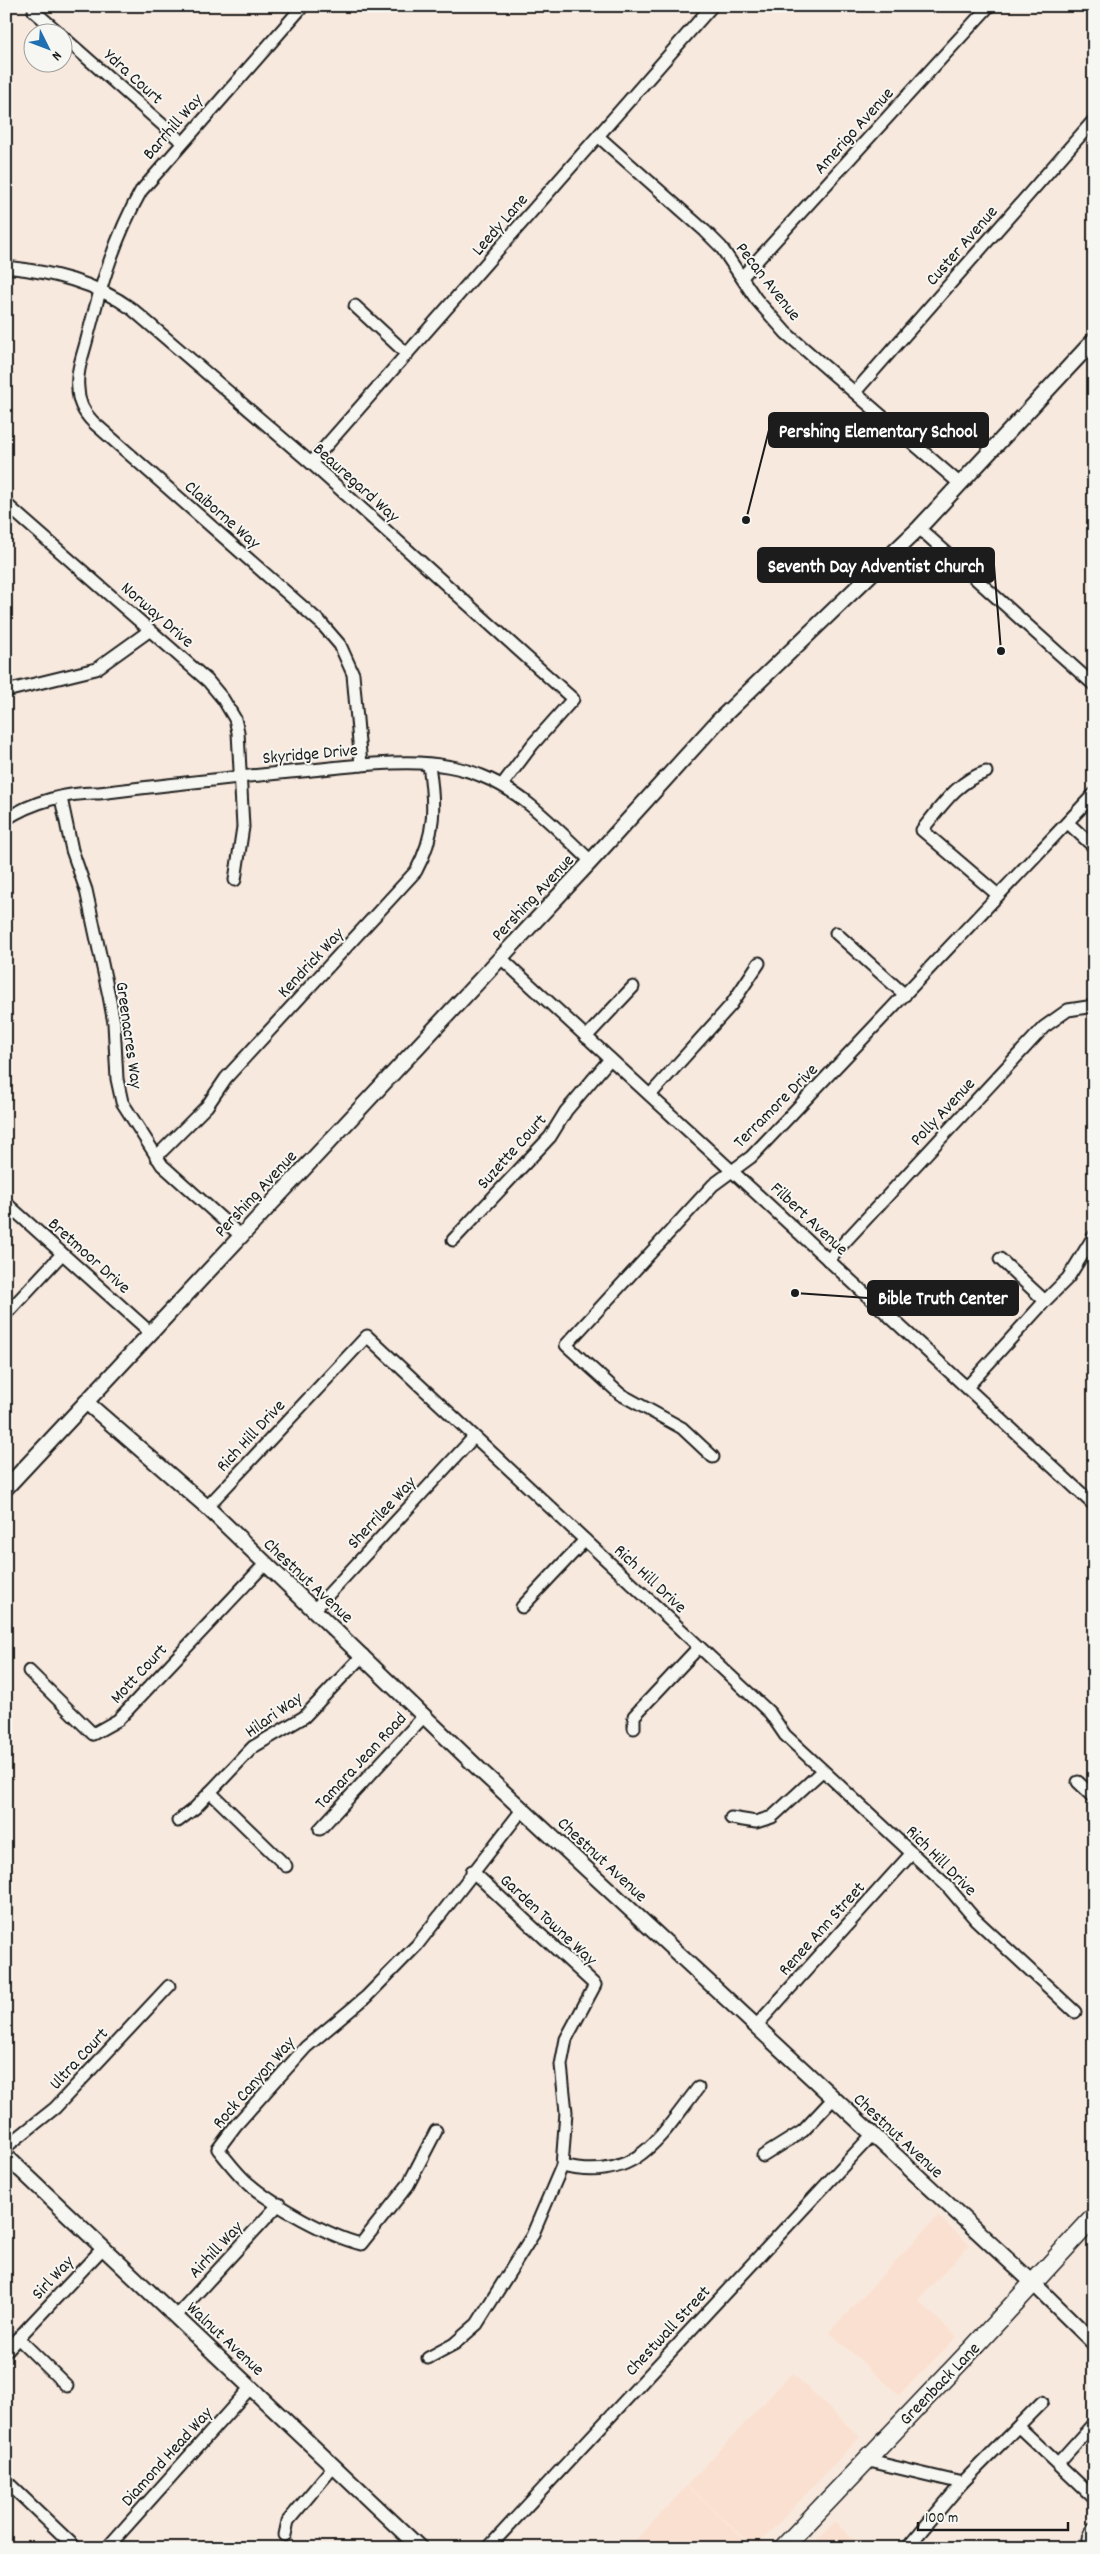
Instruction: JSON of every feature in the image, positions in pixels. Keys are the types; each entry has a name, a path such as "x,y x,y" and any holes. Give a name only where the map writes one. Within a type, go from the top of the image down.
{"main road":[{"name":"Greenback Lane","path":"783,2548 1094,2217"}],"street":[{"path":"38,6 34,11 47,22"},
{"name":"Barrhill Way","path":"99,289 132,206 151,177 303,6"},
{"name":"Leedy Lane","path":"310,464 712,6"},
{"name":"Amerigo Avenue","path":"742,277 989,6"},
{"name":"Ydra Court","path":"72,45 182,142"},
{"name":"Custer Avenue","path":"855,392 1094,120"},
{"name":"Pecan Avenue","path":"599,137 705,230 720,247 756,299 786,333 959,483"},
{"name":"Beauregard Way","path":"6,267 57,275 99,289 132,309 310,464 573,699 532,744 502,785"},
{"name":"Claiborne Way","path":"99,289 77,382 79,396 88,417 321,623 340,644 354,674 361,765"},
{"path":"355,306 407,354"},
{"name":"Pershing Avenue","path":"6,1488 501,958 718,721 919,528 1094,340"},
{"name":"Norway Drive","path":"6,504 208,681 223,699 235,719 242,776 243,827 235,880"},
{"path":"919,528 1094,685"},
{"path":"6,691 96,669 149,631"},
{"name":"Skyridge Drive","path":"6,819 20,810 78,792 99,792 361,765 448,766 465,770 502,785 531,807 591,861"},
{"name":"Kendrick Way","path":"156,1157 207,1106 226,1078 416,871 423,857 434,815 429,765"},
{"path":"986,772 970,777 955,790 922,830 998,895"},
{"name":"Terramore Drive","path":"713,1458 676,1424 620,1394 566,1345 712,1185 751,1157 1094,794"},
{"name":"Greenacres Way","path":"61,798 72,850 86,890 109,996 114,1023 117,1079 122,1102 156,1157 167,1170 240,1236"},
{"path":"1068,823 1094,847"},
{"path":"836,933 905,995"},
{"name":"Filbert Avenue","path":"501,958 732,1169 828,1260 968,1386 1094,1505"},
{"path":"650,1095 731,1005 759,963"},
{"path":"586,1037 633,987"},
{"name":"Polly Avenue","path":"828,1260 1044,1027 1068,1010 1094,1006"},
{"name":"Suzette Court","path":"453,1240 550,1137 566,1112 610,1059"},
{"name":"Bretmoor Drive","path":"6,1203 151,1333"},
{"path":"968,1386 1068,1278 1081,1260 1094,1236"},
{"path":"6,1314 62,1254"},
{"path":"1000,1259 1045,1301"},
{"name":"Rich Hill Drive","path":"207,1507 367,1336 770,1713 785,1735 947,1886 975,1919 1075,2012"},
{"name":"Chestnut Avenue","path":"86,1402 207,1507 264,1564 363,1655 522,1810 1032,2283 1094,2343"},
{"name":"Sherrilee Way","path":"314,1610 474,1437"},
{"path":"522,1607 585,1540"},
{"name":"Mott Court","path":"29,1671 93,1734 118,1720 264,1564"},
{"path":"634,1728 634,1716 699,1647"},
{"name":"Hilari Way","path":"178,1821 210,1792 253,1747 304,1717 363,1655"},
{"name":"Tamara Jean Road","path":"320,1828 425,1715"},
{"path":"731,1818 756,1822 772,1818 822,1771"},
{"path":"1078,1782 1094,1797"},
{"path":"210,1792 286,1866"},
{"name":"Rock Canyon Way","path":"436,2130 408,2185 361,2244 323,2230 250,2185 218,2149 236,2125 306,2047 372,1992 417,1945 472,1871 522,1810"},
{"name":"Renee Ann Street","path":"755,2027 912,1853"},
{"name":"Garden Towne Way","path":"428,2358 437,2355 477,2324 532,2236 562,2166 566,2112 562,2054 570,2028 595,1985 472,1871"},
{"name":"Ultra Court","path":"6,2147 55,2108 168,1986"},
{"path":"562,2166 578,2169 600,2169 621,2164 638,2157 654,2145 666,2132 698,2088"},
{"path":"763,2156 804,2131 833,2099"},
{"name":"Chestwall Street","path":"488,2548 872,2136"},
{"name":"Walnut Avenue","path":"6,2156 420,2548"},
{"name":"Airhill Way","path":"176,2316 279,2204"},
{"name":"Sirl Way","path":"6,2351 103,2248"},
{"path":"18,2338 67,2386"},
{"name":"Diamond Head Way","path":"107,2548 251,2388"},
{"path":"907,2548 962,2483 1042,2402"},
{"path":"1058,2463 1094,2423"},
{"path":"1019,2427 1094,2498"},
{"path":"865,2460 962,2483"},
{"path":"285,2535 288,2521 334,2466"},
{"path":"6,2481 76,2548"},
{"path":"1091,2548 1088,2544 1088,2535 1094,2528"}],"shaded area":[{"path":"938,2216 970,2245 918,2300 957,2337 899,2395 829,2332"},
{"path":"792,2373 860,2437 755,2548 687,2485"},
{"path":"687,2486 753,2548 628,2548"},
{"path":"834,2522 863,2548 810,2548"}],"place":[{"name":"Pershing Elementary School","path":"746,520"},
{"name":"Seventh Day Adventist Church","path":"1001,651"},
{"name":"Bible Truth Center","path":"795,1293"}]}
